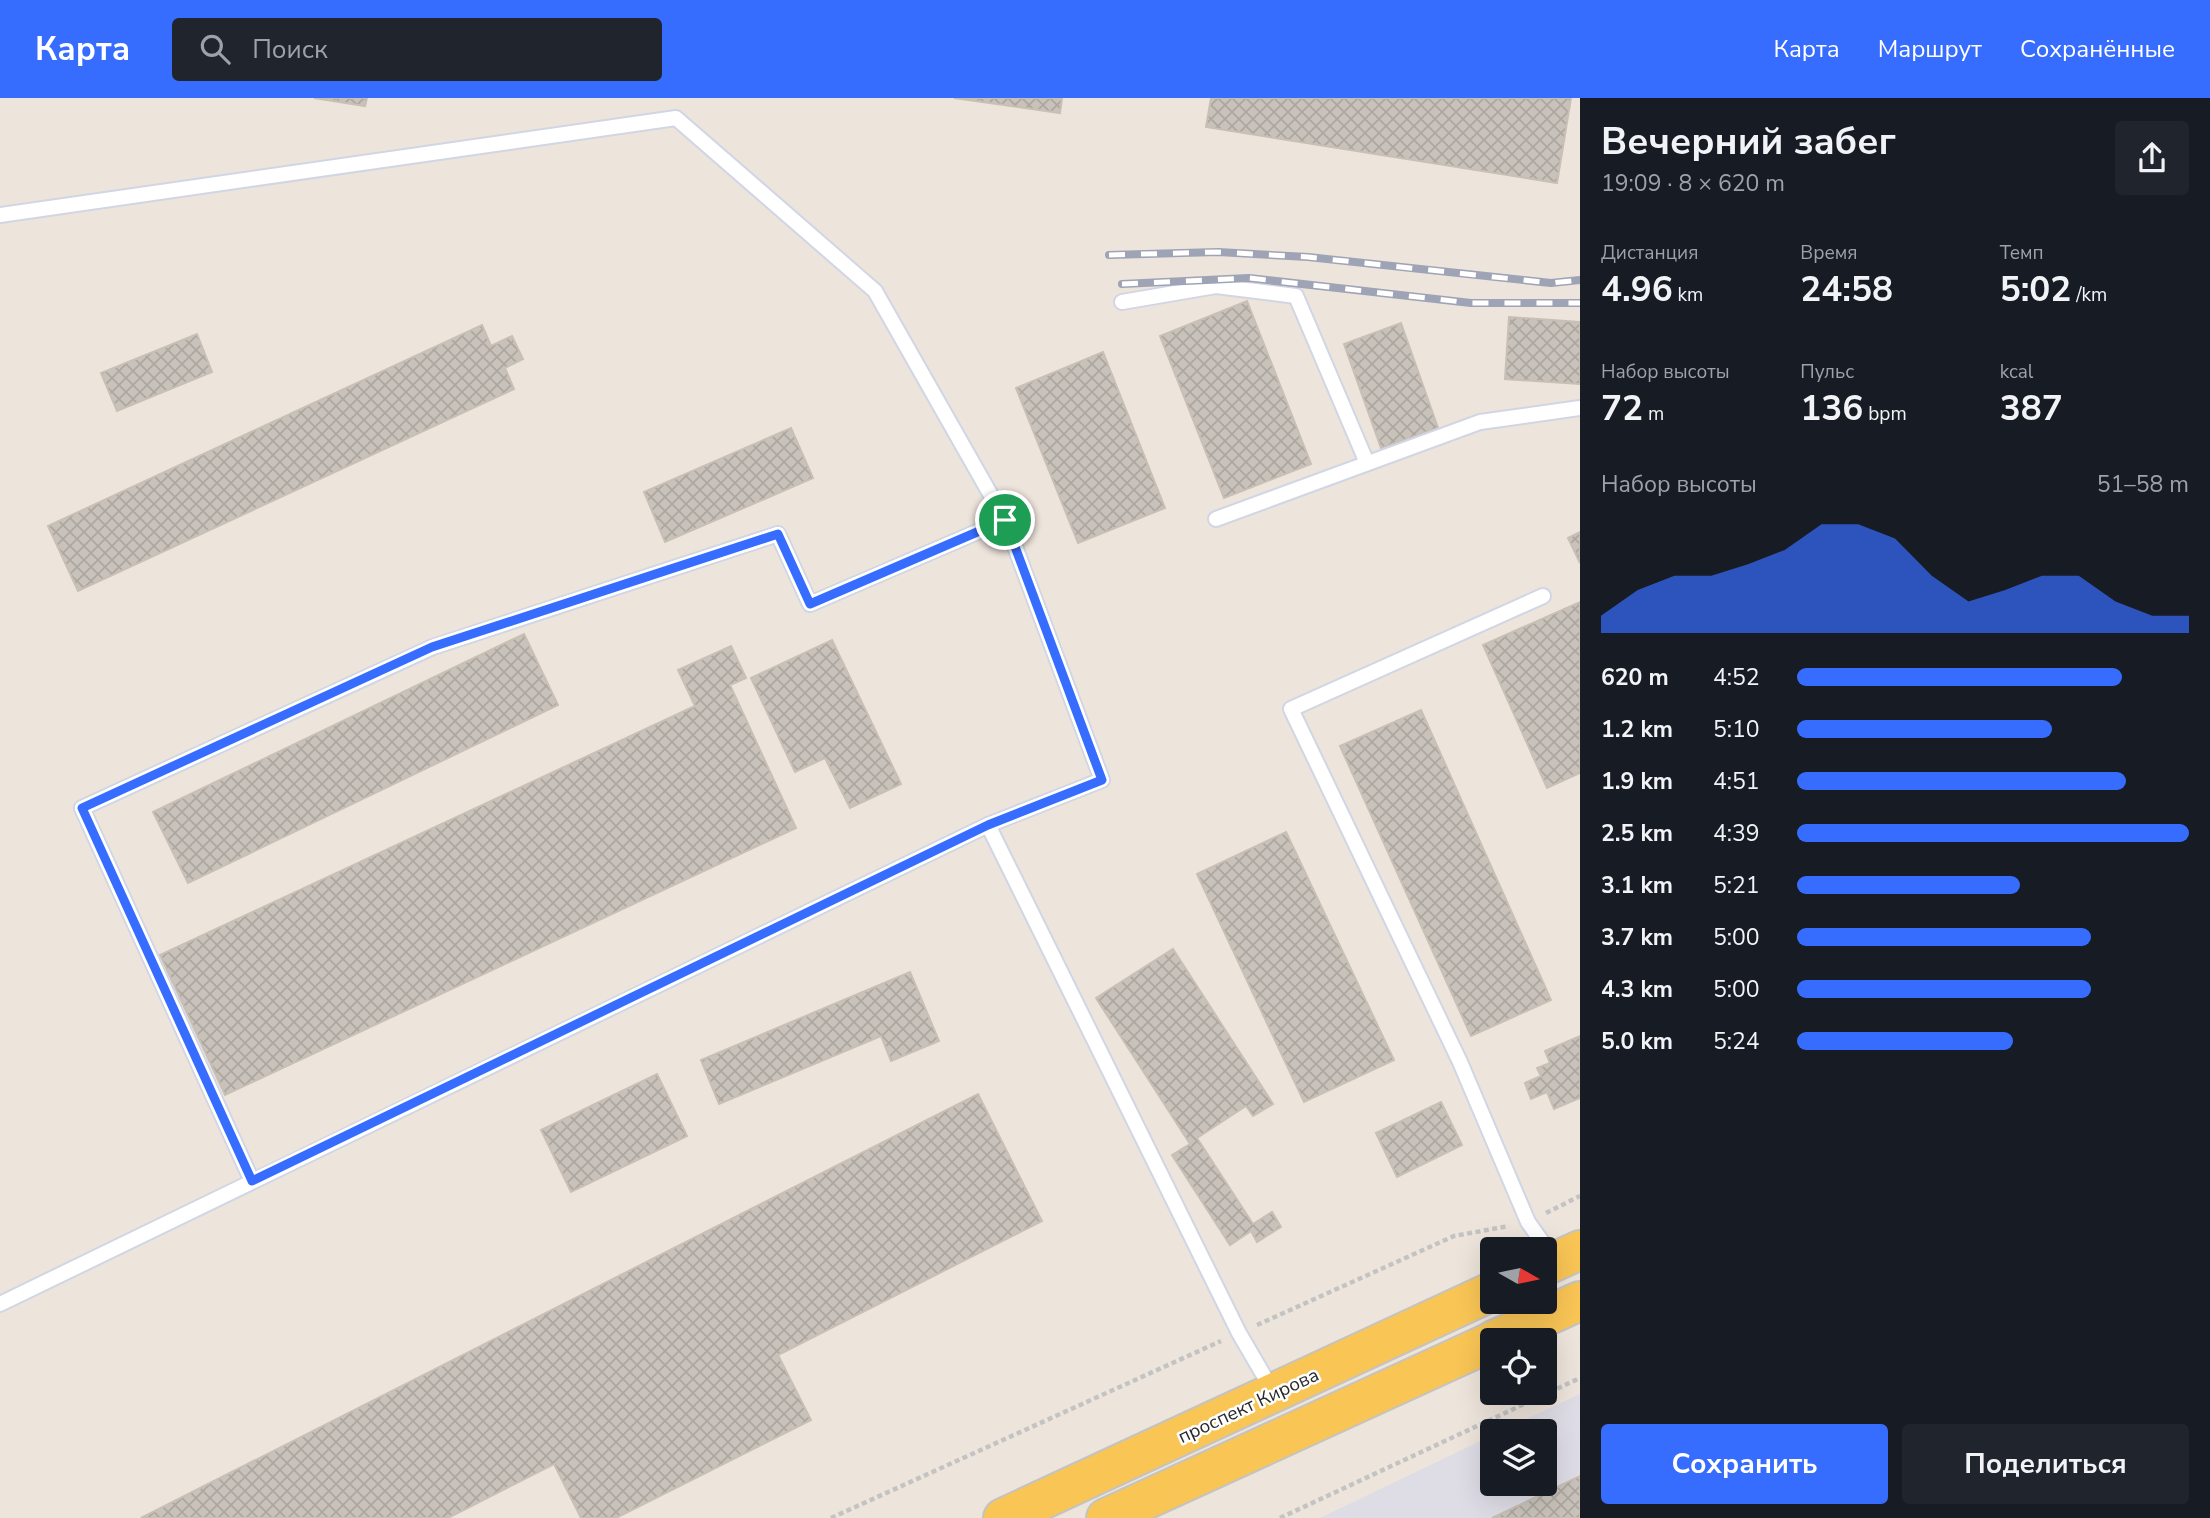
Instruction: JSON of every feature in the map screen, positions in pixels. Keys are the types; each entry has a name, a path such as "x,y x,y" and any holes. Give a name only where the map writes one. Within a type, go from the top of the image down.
{"main road":[{"name":"проспект Кирова","path":"1003,1518 1480,1297"},
{"path":"1522,1328 1580,1301"},
{"path":"1106,1518 1480,1347"}],"lane":[{"path":"0,215 676,118 875,291 1005,520 1102,780 988,825 0,1304"},
{"path":"1122,302 1216,286 1296,296 1367,463"},
{"path":"1216,519 1480,422 1580,408"},
{"path":"252,1181 82,808 432,647 778,534 810,604 1005,520"},
{"path":"1543,596 1291,709 1460,1062 1528,1222 1560,1259"},
{"path":"988,825 1239,1333 1275,1394"}],"path":[{"path":"831,1518 1454,1236 1528,1222 1580,1196"},
{"path":"1280,1518 1580,1378"}],"shaded area":[{"path":"1580,1394 1580,1518 1320,1518 1480,1441 1480,1496 1557,1496 1557,1419 1527,1419"}],"building":[{"path":"314,98 367,98 365,106"},
{"path":"954,98 1062,98 1060,113"},
{"path":"1211,98 1571,98 1557,183 1206,127"},
{"path":"1247,301 1311,464 1224,498 1160,336"},
{"path":"1509,317 1580,322 1580,384 1505,379"},
{"path":"1401,323 1438,428 1381,448 1344,344"},
{"path":"482,325 491,346 512,336 523,359 505,368 514,389 78,591 48,526"},
{"path":"197,334 212,372 117,411 101,373"},
{"path":"1103,352 1165,508 1078,543 1016,388"},
{"path":"791,428 813,478 665,542 644,492"},
{"path":"1580,532 1580,563 1568,538"},
{"path":"1580,602 1580,773 1547,788 1483,645"},
{"path":"524,634 558,705 188,883 153,812"},
{"path":"832,640 901,784 850,808 825,758 795,772 751,678"},
{"path":"731,646 746,678 730,685 796,828 225,1095 160,955 695,706 678,670"},
{"path":"1421,710 1551,1000 1471,1036 1340,746"},
{"path":"1286,832 1394,1060 1304,1102 1197,874"},
{"path":"1173,949 1273,1104 1253,1116 1246,1106 1197,1138 1253,1224 1272,1212 1281,1227 1257,1242 1251,1231 1230,1245 1172,1155 1190,1144 1096,998"},
{"path":"910,972 939,1041 891,1061 881,1036 719,1104 701,1060"},
{"path":"1580,1036 1580,1098 1554,1109 1547,1092 1531,1099 1525,1083 1541,1076 1537,1068 1550,1063 1545,1051"},
{"path":"657,1074 687,1136 571,1192 541,1130"},
{"path":"978,1094 1042,1221 778,1355 811,1420 616,1518 581,1518 554,1464 448,1518 141,1518"},
{"path":"1441,1102 1462,1145 1397,1177 1376,1133"},
{"path":"1580,1476 1580,1518 1492,1518 1538,1496 1557,1496 1557,1487"}],"railway":[{"path":"1109,255 1218,252 1308,257 1551,283 1580,280"},
{"path":"1122,284 1249,278 1471,303 1580,303"}],"route":[{"path":"1005,520 1102,780 988,825 252,1181 82,808 432,647 778,534 810,604 1005,520"}]}
